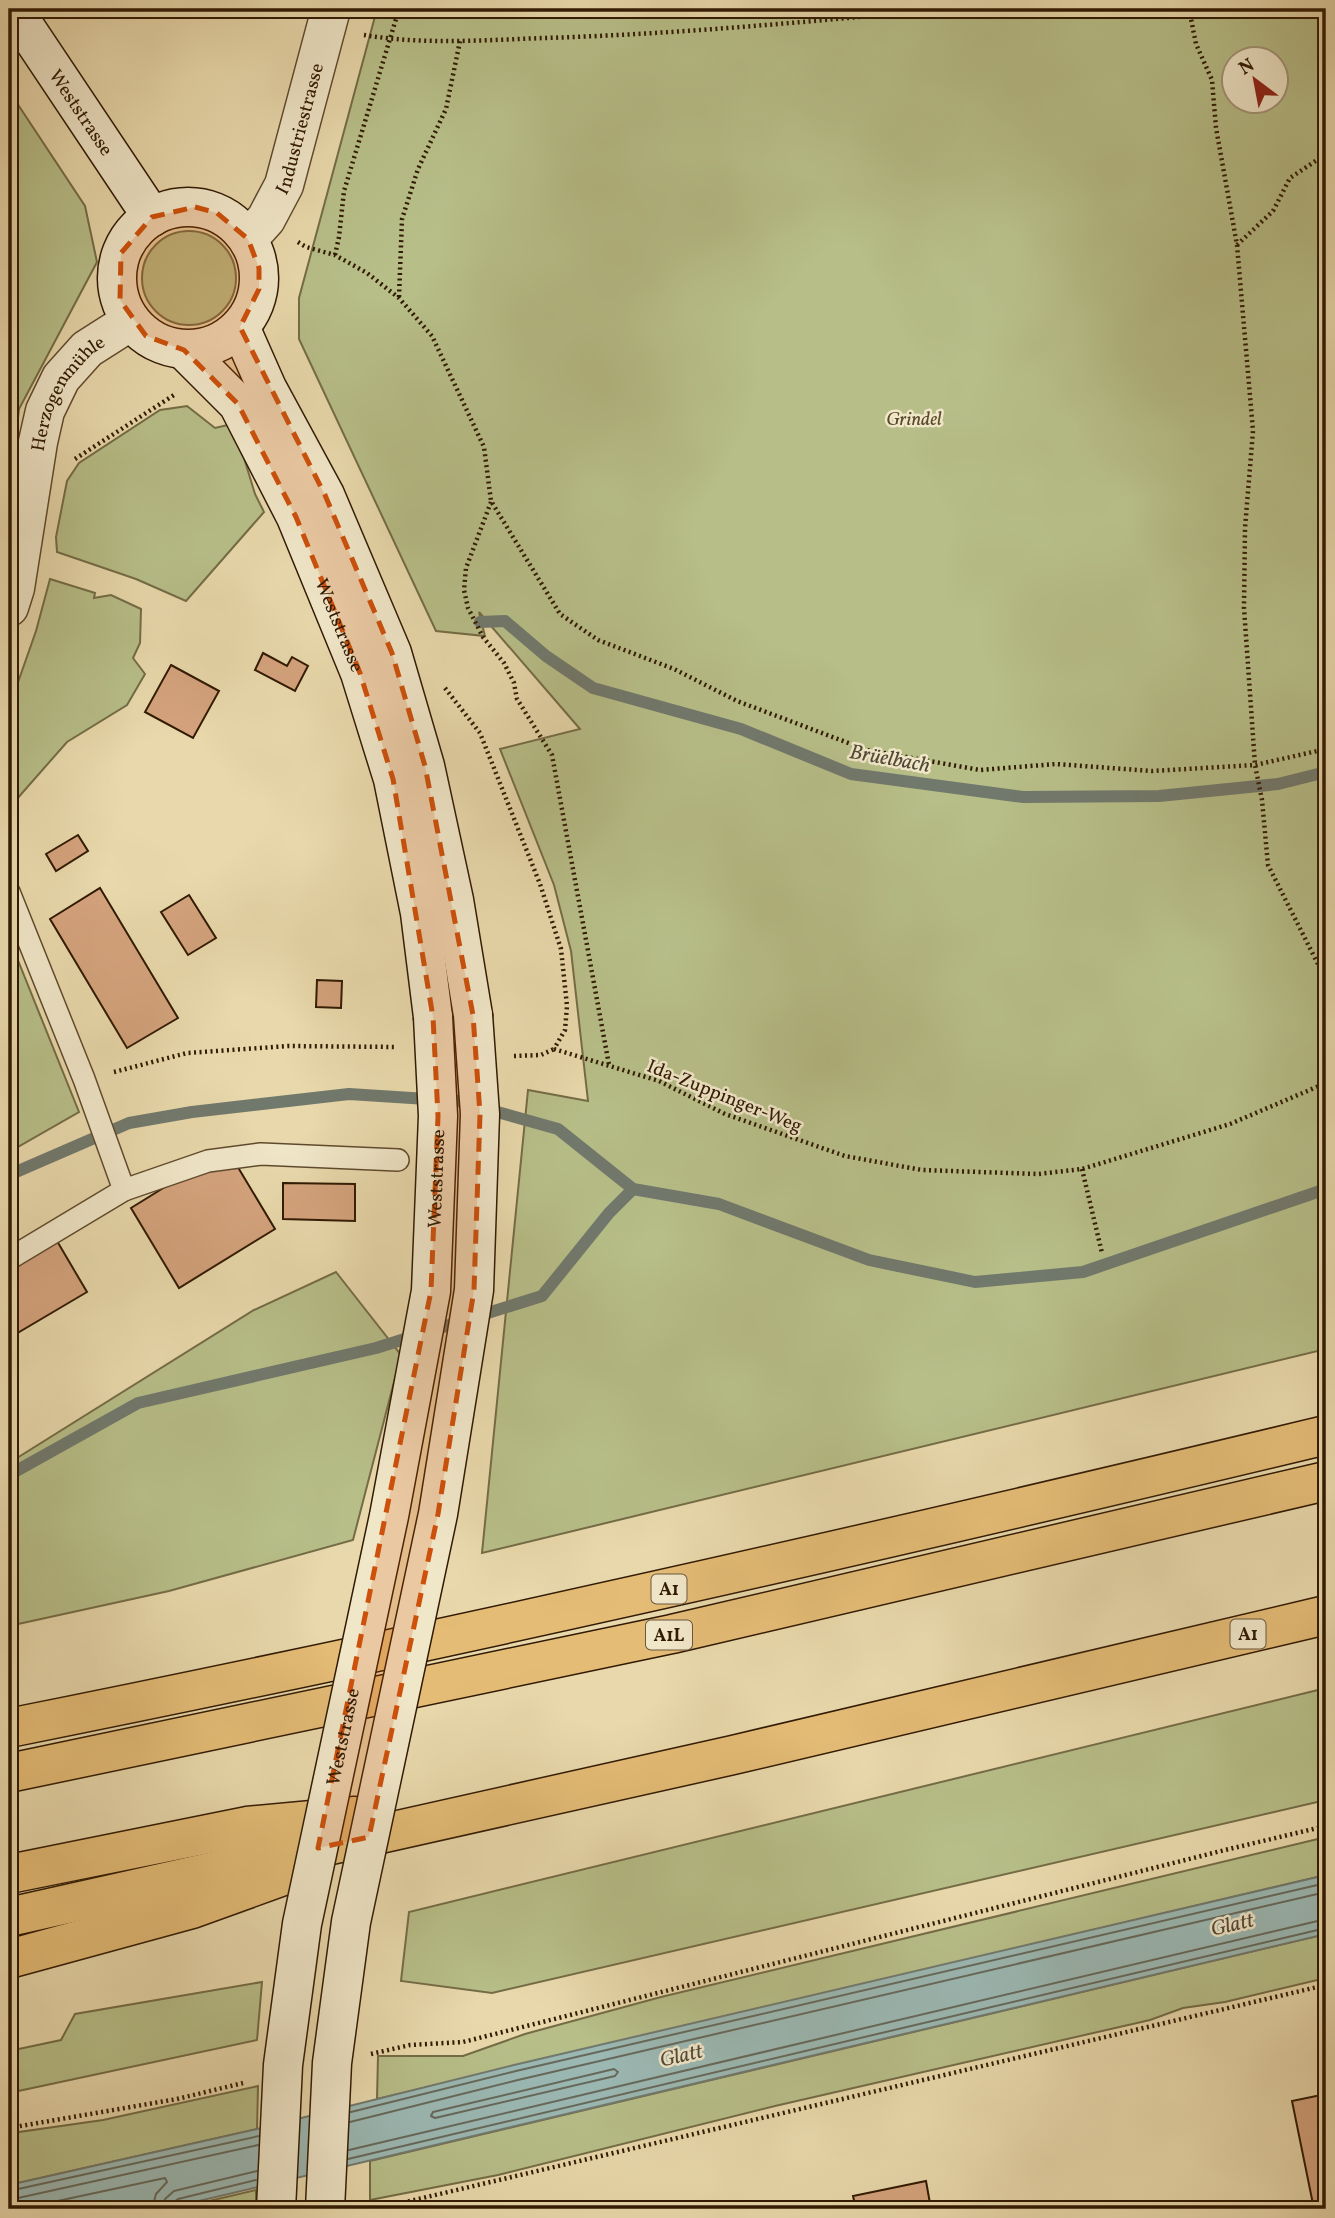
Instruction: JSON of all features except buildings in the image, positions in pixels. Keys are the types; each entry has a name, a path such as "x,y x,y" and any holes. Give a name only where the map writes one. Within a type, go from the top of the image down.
{"highway":[{"name":"A1","path":"9,1728 664,1590 1326,1435"},
{"name":"A1L","path":"9,1773 673,1634 1326,1482"},
{"name":"A1","path":"9,1917 952,1705 1326,1615"},
{"path":"9,1874 247,1826 527,1801"},
{"path":"9,1959 192,1909 416,1827"}],"main road":[{"name":"Weststrasse","path":"13,9 152,217 134,232 121,253 116,276 120,300 131,321 146,336 164,346 204,348 224,340 240,327 253,310 259,289 257,229"},
{"name":"Industriestrasse","path":"257,229 284,185 328,20"},
{"path":"152,217 173,209 195,207 217,213 236,225 257,229"},
{"name":"Herzogenmühle","path":"9,607 15,588 45,411 61,378 87,349 131,321"},
{"name":"Weststrasse","path":"240,327 267,388 325,495 392,653 425,766 454,901 473,1014 480,1114 474,1290 438,1514 351,1922 347,2048 325,2209"},
{"name":"Weststrasse","path":"184,349 238,404 296,517 360,673 393,779 420,914 433,1017 438,1116 431,1291 392,1503 302,1924 285,2052 276,2209"}],"lane":[{"path":"9,892 122,1185"},
{"path":"9,1259 122,1185 208,1161 261,1154 398,1160"}],"path":[{"path":"335,255 349,172 399,9"},
{"path":"328,20 391,39 460,41 650,35 945,9"},
{"path":"1189,9 1196,44 1212,80 1216,128 1237,245 1253,430 1245,527 1244,608 1255,767 1262,800 1268,865 1326,980"},
{"path":"399,298 402,219 418,169 446,109 460,41"},
{"path":"1237,245 1273,211 1290,178 1326,154"},
{"path":"257,229 335,255 367,273 399,298 432,336 484,447 491,501 560,614 598,640 674,669 737,701 867,750 979,770 1056,764 1152,771 1255,767 1326,749"},
{"path":"66,466 181,390"},
{"path":"491,501 466,568 464,590 468,608 483,637 504,663 514,683 517,699 552,755 609,1065"},
{"path":"392,653 439,679 480,733 540,884 561,950 567,1006 565,1030 554,1049 541,1055 513,1056"},
{"path":"87,1089 187,1053 289,1046 405,1048"},
{"name":"Ida-Zuppinger-Weg","path":"554,1049 659,1081 725,1114 845,1157 922,1170 1038,1174 1082,1170 1230,1124 1326,1083"},
{"path":"1082,1170 1102,1253"},
{"path":"347,2048 464,2042 1326,1826"},
{"path":"376,2209 1326,1985"},
{"path":"9,2128 177,2099 254,2081"}],"highlighted area":[{"path":"195,207 217,213 248,239 259,268 259,289 240,327 325,495 392,653 425,766 473,1015 480,1114 474,1290 438,1514 369,1837 318,1848 431,1291 438,1116 433,1017 393,779 360,673 296,517 238,404 184,350 146,336 120,300 121,253 152,217"}],"green space":[{"name":"Grindel","path":"377,9 1326,9 1326,1349 482,1553 528,1090 588,1101 571,951 554,885 500,749 580,729 479,612 485,636 436,631 299,339 299,298"},
{"path":"9,91 85,206 97,262 19,409 9,491"},
{"path":"189,231 207,235 222,245 232,260 236,278 232,296 222,311 207,321 189,325 171,321 156,311 146,296 142,278 146,260 156,245 171,235"},
{"path":"187,406 215,428 228,425 244,458 255,494 264,512 186,601 136,579 57,552 56,537 67,481 79,463 160,410"},
{"path":"50,579 95,593 94,598 111,595 141,609 140,643 133,658 145,674 127,705 67,742 9,808 9,708 36,631"},
{"path":"9,938 79,1112 9,1152"},
{"path":"336,1272 401,1355 353,1540 169,1591 9,1626 9,1463 254,1310"},
{"path":"1326,1688 1326,1800 492,1993 401,1981 409,1912"},
{"path":"1326,1837 1326,1875 377,2099 378,2056 463,2056 525,2034 661,1997"},
{"path":"1326,1934 1326,1978 1225,2002 1183,2008 1150,2020 775,2106 498,2175 370,2200 370,2161"},
{"path":"262,1982 257,2040 9,2093 9,2051 61,2040 75,2014"},
{"path":"258,2086 257,2129 9,2185 9,2141 12,2133 103,2120"},
{"path":"256,2190 256,2209 175,2209"}],"water":[{"name":"Glatt","path":"1326,1875 1326,1934 165,2209 9,2209 9,2185 257,2129 514,2065"}],"waterway":[{"name":"Brüelbach","path":"480,622 505,621 546,656 593,688 741,729 851,774 1023,797 1159,796 1278,784 1326,772"},
{"path":"9,1175 129,1123 192,1112 349,1094 458,1101 558,1129 633,1189 719,1204 869,1260 975,1282 1083,1272 1326,1189"},
{"path":"9,1475 138,1403 376,1348 542,1296 609,1213 633,1189"}]}
